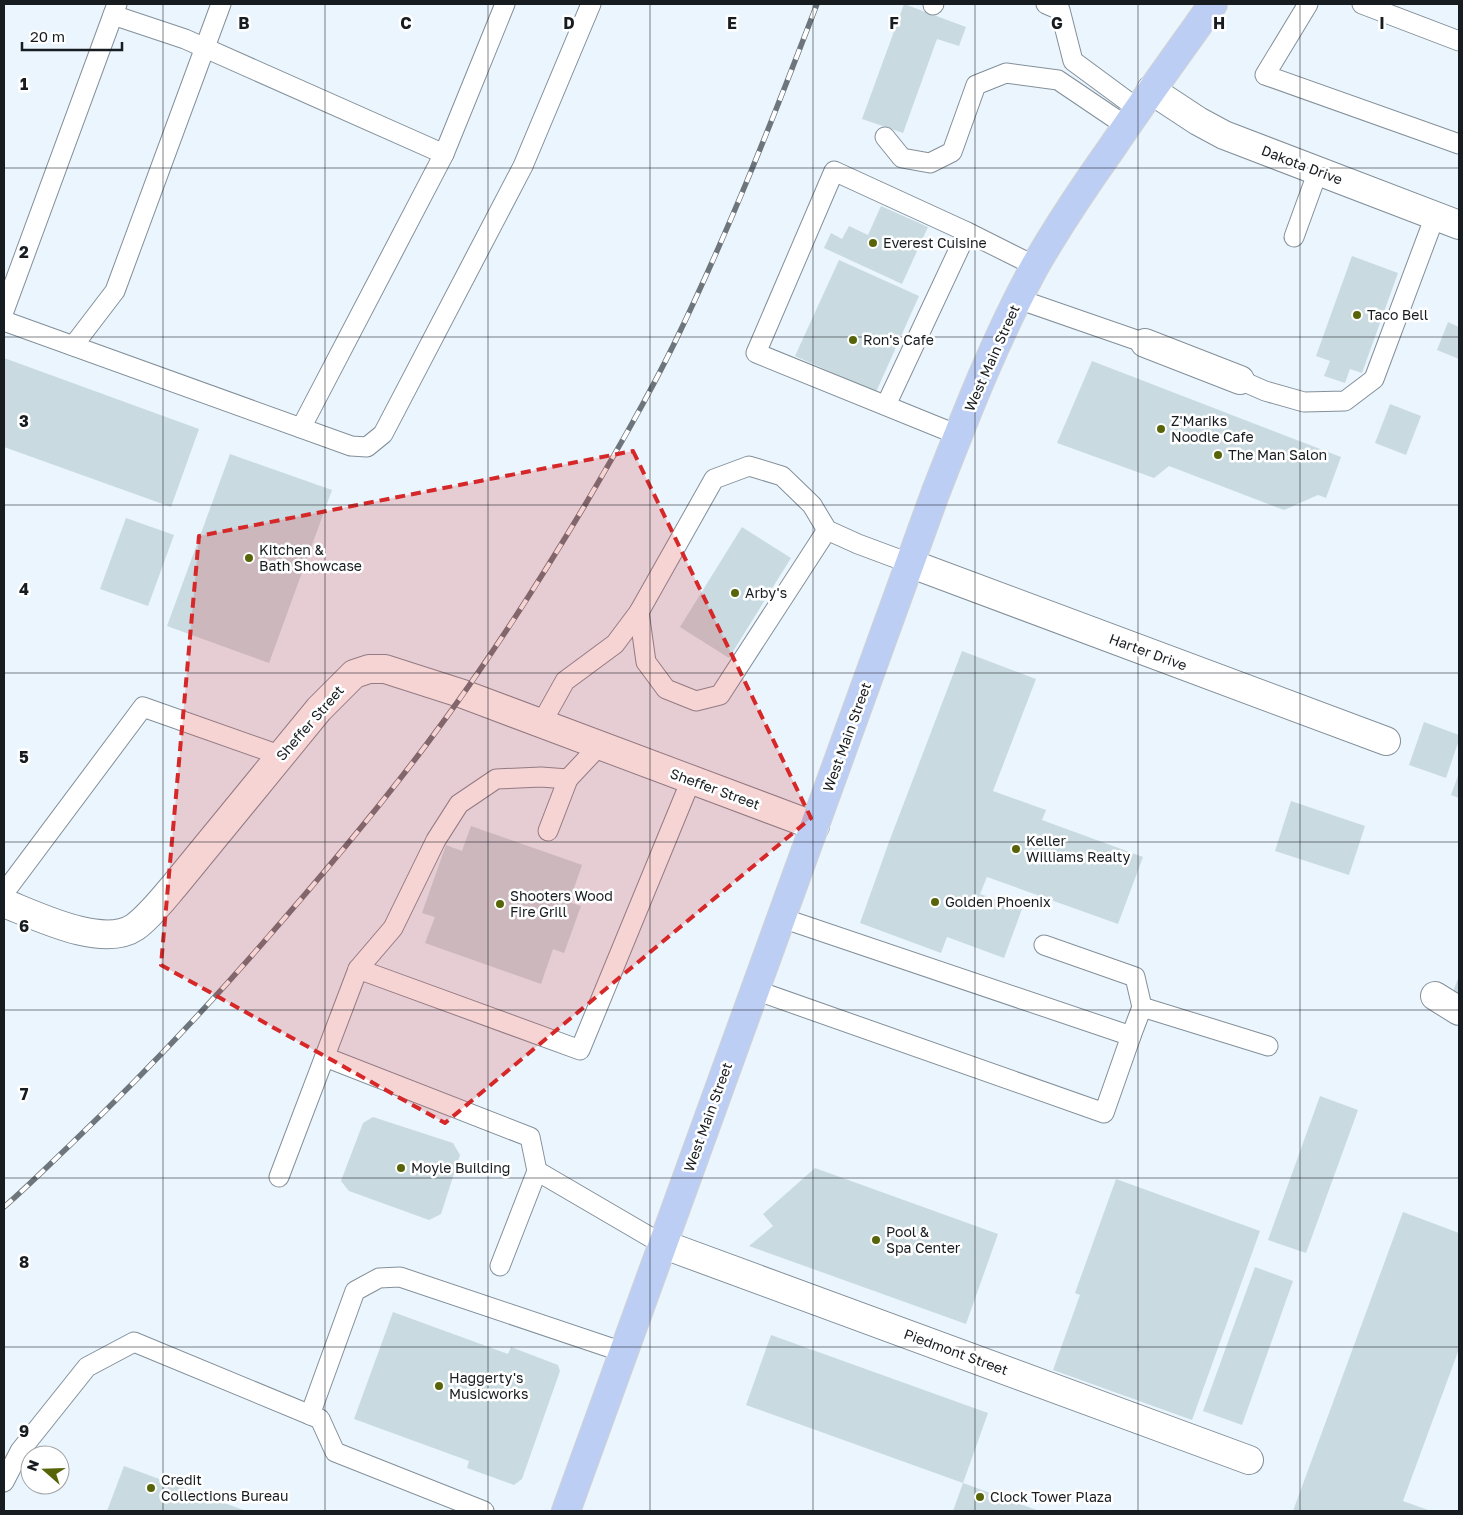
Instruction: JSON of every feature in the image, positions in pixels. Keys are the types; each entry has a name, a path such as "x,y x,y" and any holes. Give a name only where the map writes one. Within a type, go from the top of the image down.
{"main road":[{"name":"West Main Street","path":"566,1511 910,563 958,435 988,363 1035,266 1083,189 1213,4"}],"street":[{"name":"Dakota Drive","path":"1139,108 1198,121 1224,135 1447,221"},
{"path":"1145,343 1240,380"},
{"name":"Harter Drive","path":"910,563 1386,741"},
{"name":"Sheffer Street","path":"4,903 70,928 92,934 114,935 134,927 175,886 338,689 354,674 368,668 385,669 407,675 463,694 815,826"},
{"path":"1435,996 1459,1011"},
{"name":"Piedmont Street","path":"662,1244 1249,1460"}],"lane":[{"path":"73,346 115,291 222,4"},
{"path":"301,428 444,154 505,4"},
{"path":"4,321 350,446 367,446 383,434 523,166 591,4"},
{"path":"1308,4 1266,75 1459,144"},
{"path":"1362,4 1459,41"},
{"path":"1054,6 1073,61 1139,108"},
{"path":"4,311 115,9 444,154"},
{"path":"885,137 902,158 930,163 952,152 976,85 1006,72 1058,80 1139,108"},
{"path":"958,435 756,353 834,171 1035,266"},
{"path":"1294,237 1318,171"},
{"path":"1240,380 1265,391 1304,402 1345,401 1374,379 1447,221"},
{"path":"886,405 966,232"},
{"path":"1018,299 1145,343"},
{"path":"541,724 565,681 614,644 639,612 714,478 749,466 782,476 812,504 827,530 858,544 910,563"},
{"path":"639,612 646,662 666,689 696,702 720,695 827,530"},
{"path":"4,893 143,707 282,756"},
{"path":"548,831 568,779 599,746"},
{"path":"279,1177 358,969 393,928 436,840 459,804 496,779 541,777 568,779"},
{"path":"358,969 580,1050 691,780"},
{"path":"782,918 1130,1036"},
{"path":"755,990 1104,1113 1130,1036 1142,1007 1136,977 1044,945"},
{"path":"1142,1007 1268,1046"},
{"path":"325,1057 530,1137 537,1170 500,1266"},
{"path":"537,1170 662,1244"},
{"path":"310,1415 355,1291 379,1278 400,1277 623,1352"},
{"path":"4,1482 20,1451 86,1367 134,1342 320,1419 335,1452 484,1511"}],"highlighted area":[{"path":"633,451 811,818 445,1123 161,965 199,536"}],"building":[{"path":"904,4 966,27 959,46 937,39 903,133 862,119"},
{"name":"Everest Cuisine","path":"881,206 928,227 902,284 824,248 831,233 842,239 849,226 868,235"},
{"name":"Taco Bell","path":"1352,256 1398,273 1362,373 1350,369 1345,383 1324,376 1330,361 1316,356"},
{"path":"839,260 919,296 876,392 795,356"},
{"path":"1448,322 1459,327 1459,359 1437,350"},
{"path":"4,358 199,429 171,507 4,447"},
{"path":"1092,361 1341,457 1326,498 1318,495 1284,510 1169,466 1154,478 1057,443"},
{"path":"1390,404 1421,416 1406,455 1375,443"},
{"name":"Kitchen & Bath Showcase","path":"230,454 332,490 269,663 167,626"},
{"path":"126,518 174,535 148,606 100,589"},
{"name":"Arby's","path":"742,527 791,558 729,658 680,627"},
{"path":"962,651 1036,679 993,791 1046,810 1042,820 1143,857 1118,924 987,877 980,894 1022,909 1004,958 947,937 941,953 860,923"},
{"path":"1424,722 1459,735 1446,778 1409,765"},
{"path":"1459,773 1459,798 1451,795"},
{"path":"1291,801 1365,826 1349,875 1275,851"},
{"name":"Shooters Wood Fire Grill","path":"471,826 582,865 569,902 581,906 564,953 553,949 541,984 425,943 435,917 422,913 446,845 462,851"},
{"path":"1459,976 1459,1000 1451,997"},
{"path":"1320,1096 1358,1110 1306,1253 1268,1240"},
{"name":"Moyle Building","path":"373,1117 453,1143 460,1155 441,1214 429,1220 349,1191 341,1181 363,1123"},
{"name":"Pool & Spa Center","path":"815,1168 998,1234 966,1324 749,1246 773,1226 763,1214"},
{"path":"1116,1179 1260,1231 1192,1420 1053,1370 1080,1295 1075,1293"},
{"path":"1403,1212 1459,1233 1459,1349 1403,1501 1431,1511 1293,1511"},
{"path":"1255,1267 1293,1281 1242,1425 1203,1411"},
{"path":"393,1312 508,1354 511,1347 558,1365 560,1371 522,1479 514,1485 467,1468 469,1461 354,1419"},
{"path":"771,1335 988,1413 963,1483 746,1405"},
{"name":"Credit Collections Bureau","path":"124,1466 246,1511 107,1511"},
{"name":"Clock Tower Plaza","path":"963,1483 1039,1511 953,1511"}],"railway":[{"path":"4,1207 143,1073 262,944 386,796 426,745 489,657 585,505 664,365 731,218 767,133 817,4"}],"place":[{"name":"Everest Cuisine","path":"873,243"},
{"name":"Taco Bell","path":"1357,315"},
{"name":"Ron's Cafe","path":"853,340"},
{"name":"Z'Mariks Noodle Cafe","path":"1161,429"},
{"name":"The Man Salon","path":"1218,455"},
{"name":"Kitchen & Bath Showcase","path":"249,558"},
{"name":"Arby's","path":"735,593"},
{"name":"Keller Williams Realty","path":"1016,849"},
{"name":"Golden Phoenix","path":"935,902"},
{"name":"Shooters Wood Fire Grill","path":"500,904"},
{"name":"Moyle Building","path":"401,1168"},
{"name":"Pool & Spa Center","path":"876,1240"},
{"name":"Haggerty's Musicworks","path":"439,1386"},
{"name":"Credit Collections Bureau","path":"151,1488"},
{"name":"Clock Tower Plaza","path":"980,1497"}]}
